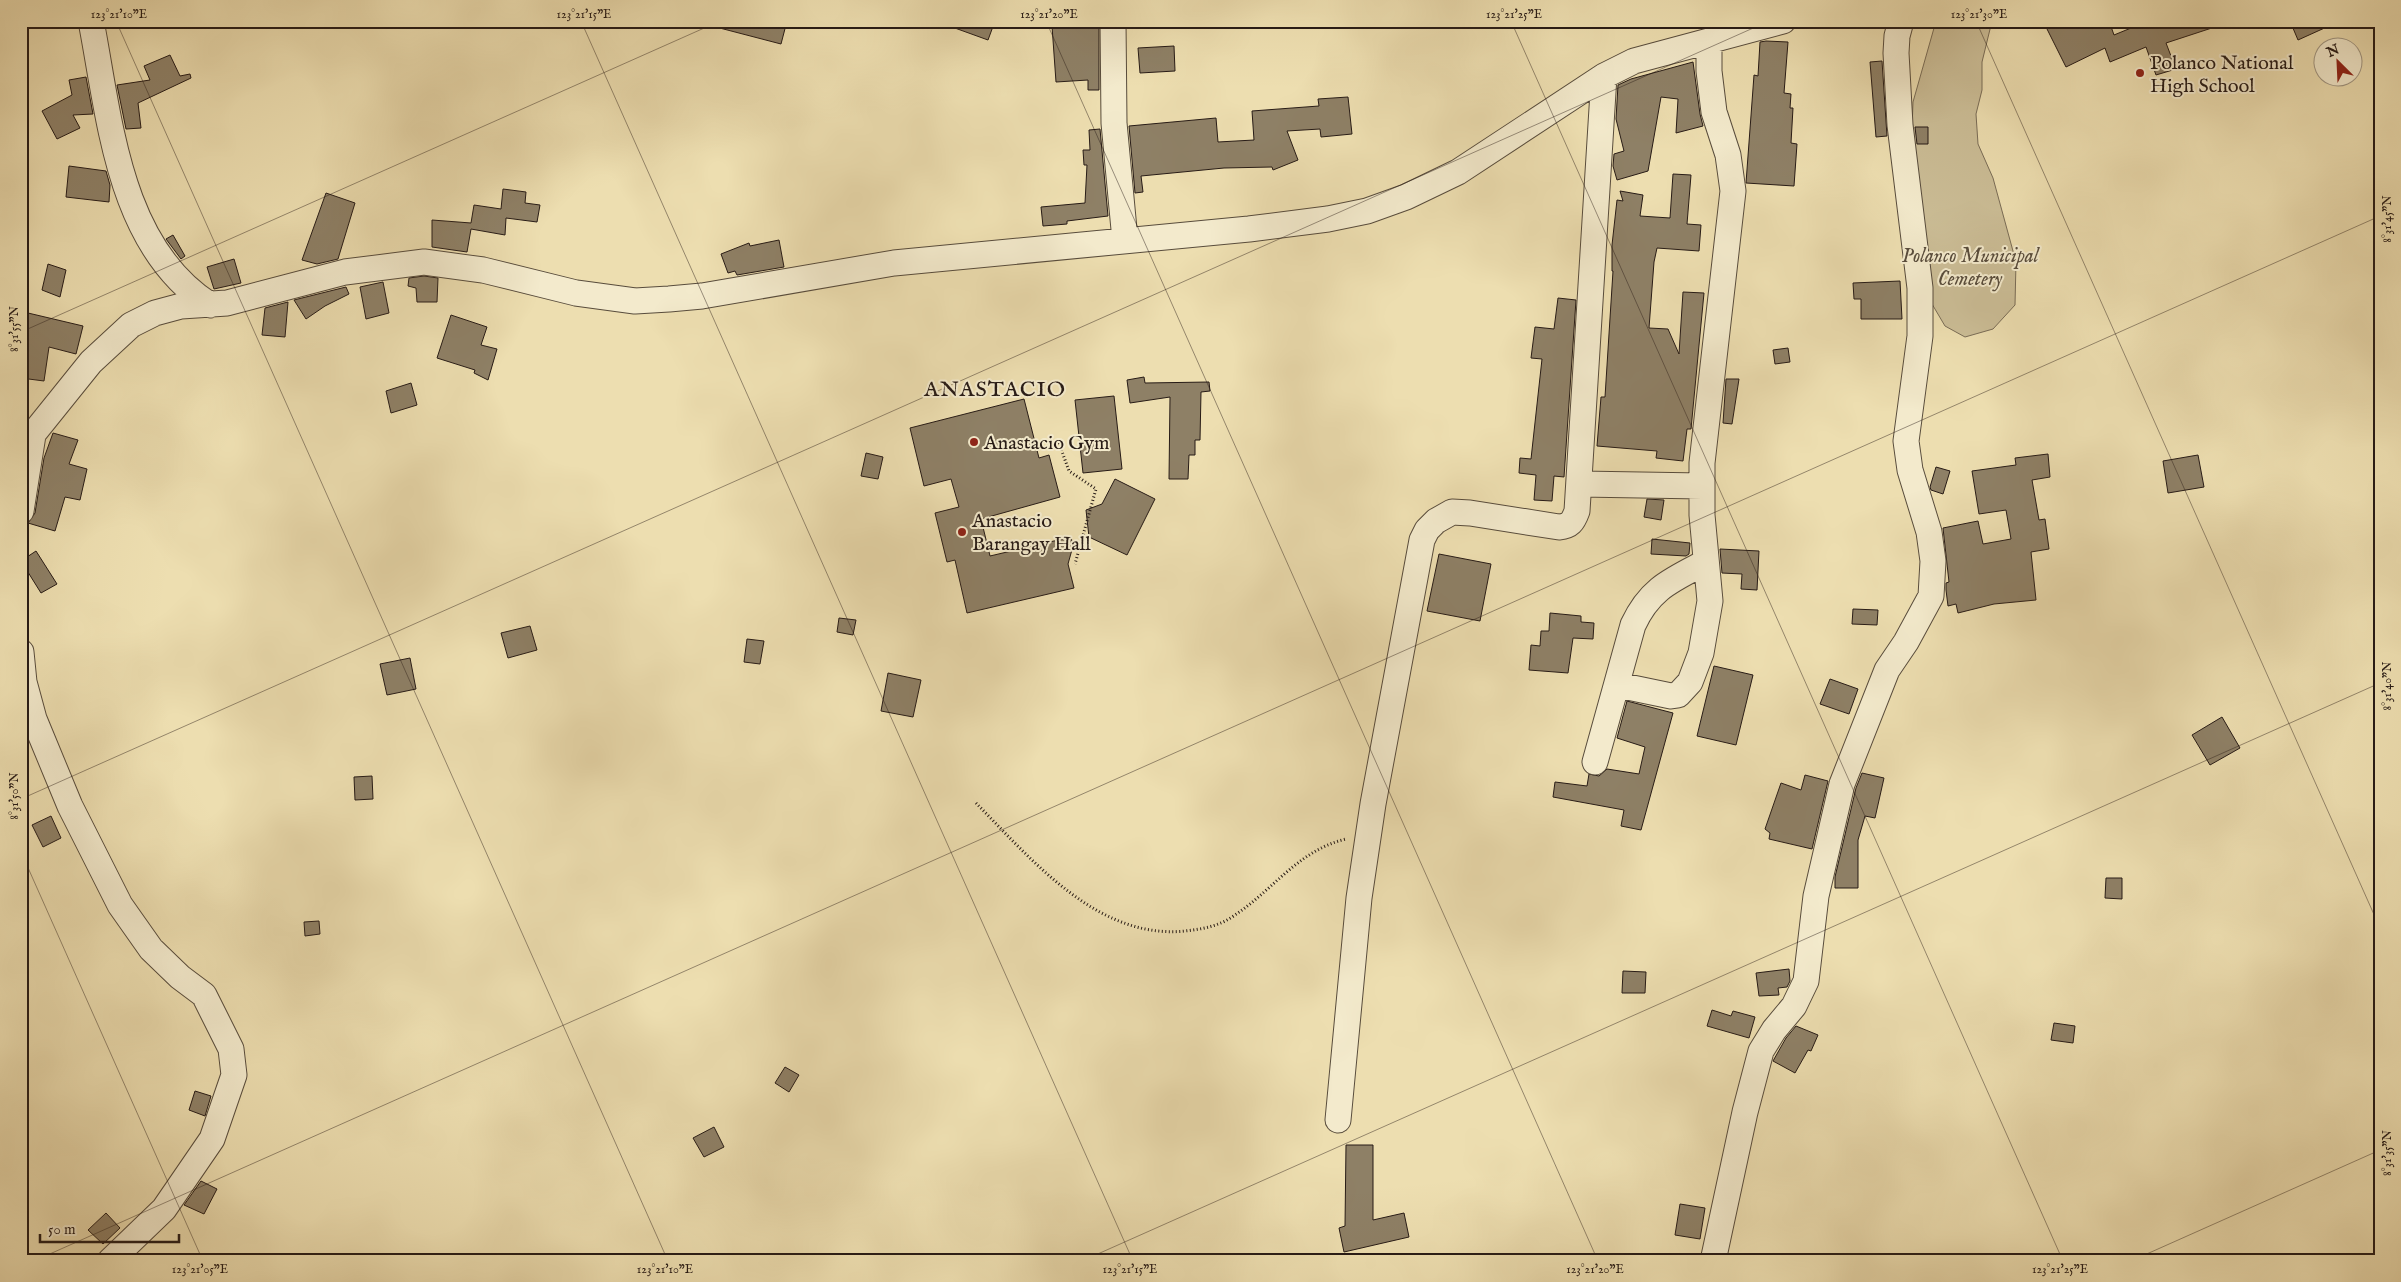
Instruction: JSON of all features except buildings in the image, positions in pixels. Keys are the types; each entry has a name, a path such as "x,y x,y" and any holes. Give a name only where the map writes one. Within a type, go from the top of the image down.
{"street":[{"path":"91,21 115,145 135,214 176,279 191,293 210,305"},
{"path":"1113,21 1114,123 1125,240"},
{"path":"21,511 27,442 91,362 131,325 155,313 181,306 227,303 345,272 424,262 483,270 576,293 635,301 702,296 894,263 1249,229 1328,219 1367,211 1406,197 1458,172 1604,76 1634,61 1783,21"},
{"path":"1713,1261 1745,1112 1761,1051 1774,1030 1794,1006 1806,981 1816,896 1842,784 1887,670 1906,642 1931,596 1933,561 1929,532 1910,470 1906,441 1920,326 1920,288 1900,125 1896,54 1897,36 1901,21"},
{"path":"1618,685 1671,696 1684,691 1690,682 1700,653 1710,601 1706,562 1702,463 1733,191 1728,155 1714,112 1708,71 1709,41"},
{"path":"1338,1120 1359,898 1421,550 1427,530 1436,521 1452,512 1470,513 1546,526 1568,526 1574,521 1577,511 1604,76"},
{"path":"1580,484 1702,486"},
{"path":"1595,762 1618,685 1632,625 1656,590 1706,562"},
{"path":"21,652 24,682 34,720 70,806 120,905 151,949 180,977 204,995 231,1049 234,1075 212,1139 164,1209 110,1261"}],"path":[{"path":"1059,443 1069,471 1096,489 1075,564"},
{"path":"976,803 1034,862 1086,904 1119,922 1167,933 1207,929 1234,916 1308,854 1327,844 1346,839 1368,839"}],"green space":[{"name":"Polanco Municipal Cemetery","path":"1936,21 1992,21 1982,62 1982,90 1976,114 1978,144 1993,178 2016,262 2015,305 1993,329 1965,337 1945,326 1932,304 1911,158 1913,102"}],"place":[{"name":"Polanco National High School","path":"2140,73"},
{"name":"Anastacio Gym","path":"974,442"},
{"name":"Anastacio Barangay Hall","path":"962,532"}],"district":[{"name":"ANASTACIO","path":"995,388"}]}
